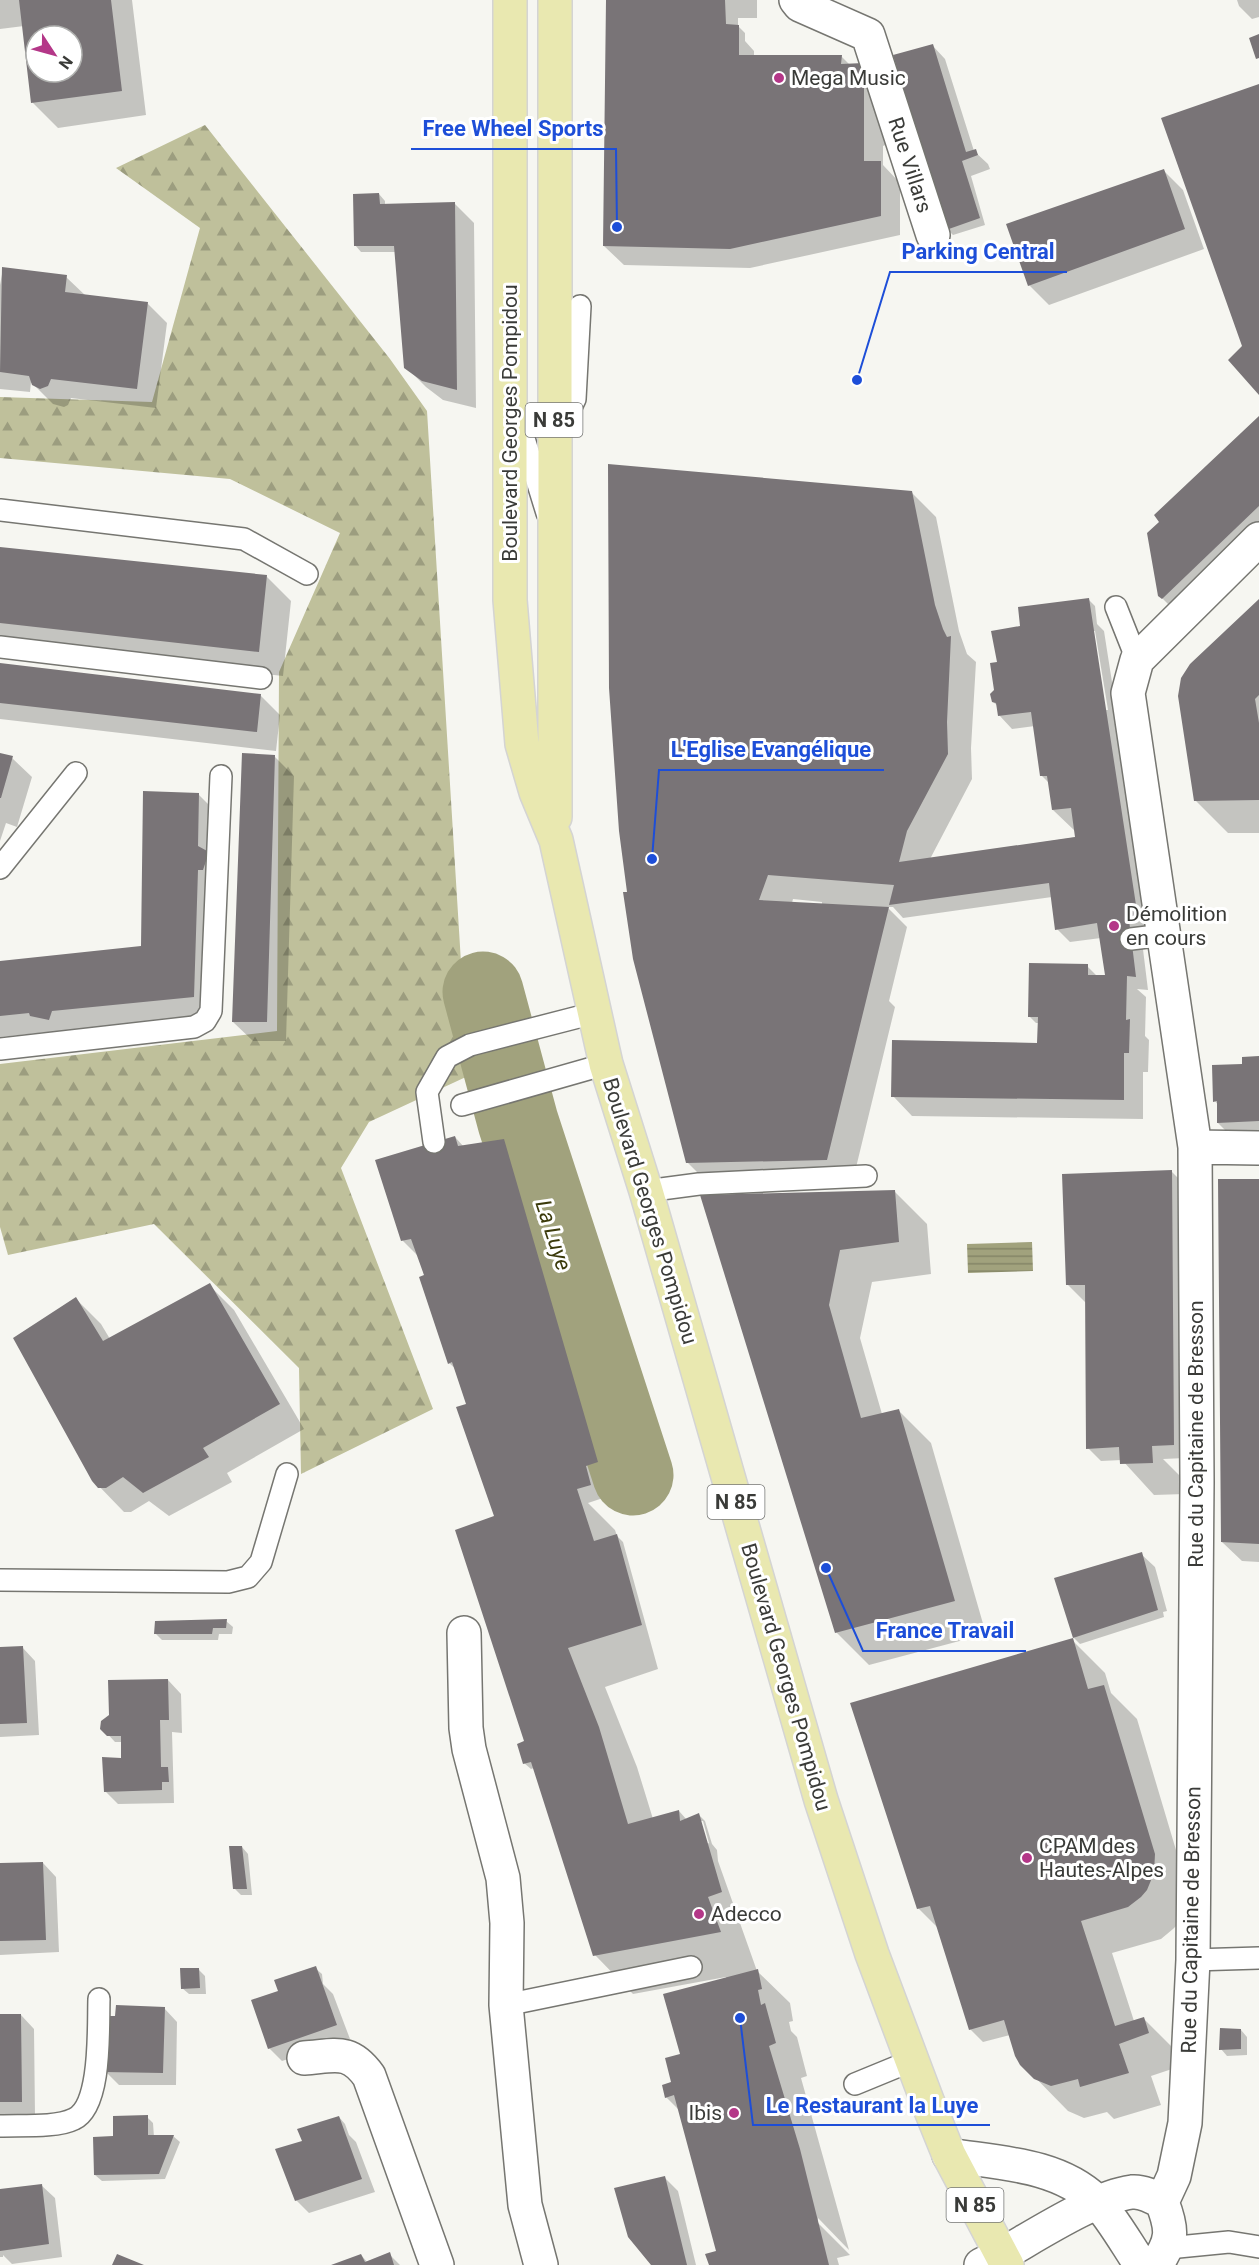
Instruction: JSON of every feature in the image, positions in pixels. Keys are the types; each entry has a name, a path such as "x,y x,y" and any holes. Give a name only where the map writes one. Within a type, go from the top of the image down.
{"main road":[{"name":"Boulevard Georges Pompidou","path":"510,0 510,600 522,744 536,792 556,840 606,1064 646,1191 821,1800 872,1954 911,2061 996,2262"},
{"name":"Boulevard Georges Pompidou","path":"555,0 556,840"}],"street":[{"name":"Rue Villars","path":"796,0 800,5 868,35 933,235"},
{"name":"Rue du Capitaine de Bresson","path":"1162,2202 1174,2176 1185,2123 1193,1960 1197,1482 1195,1147 1128,693 1137,660 1259,539"},
{"path":"1195,1147 1259,1148"},
{"path":"464,1633 466,1728 469,1749 503,1878 507,1923 506,2006 525,2205 540,2265"},
{"path":"304,2058 347,2056 359,2062 369,2076 437,2265"},
{"path":"949,2155 1035,2169 1069,2180 1098,2202 1141,2265"},
{"path":"996,2262 1098,2202 1133,2192 1148,2194 1162,2202 1170,2222 1162,2256"}],"lane":[{"path":"554,442 575,399 580,306"},
{"path":"509,390 554,537"},
{"path":"0,510 244,539 307,574"},
{"path":"1116,607 1137,660"},
{"path":"0,647 261,678"},
{"path":"0,868 76,773"},
{"path":"0,1049 194,1028 205,1021 212,1011 221,776"},
{"path":"1131,939 1164,935"},
{"path":"434,1142 427,1092 447,1057 470,1045 594,1013"},
{"path":"471,1103 606,1064"},
{"path":"646,1191 699,1184 866,1176"},
{"path":"0,1580 228,1582 248,1577 261,1562 287,1474"},
{"path":"1193,1960 1259,1958"},
{"path":"506,2006 691,1967"},
{"path":"0,2126 57,2123 75,2119 86,2109 94,2088 99,1999"},
{"path":"855,2084 911,2061"},
{"path":"1162,2256 1228,2242 1259,2247"}],"green space":[{"path":"205,125 390,359 427,411 468,1076 369,1122 341,1168 433,1409 301,1474 299,1368 154,1224 8,1255 0,1227 0,1064 277,1031 279,672 340,533 230,479 0,458 0,397 152,402 200,228 116,168"}],"shaded area":[{"path":"1032,1242 1033,1271 968,1273 967,1244"}],"building":[{"path":"19,0 111,0 122,91 31,103 29,84 84,84 84,24 24,24 24,43"},
{"path":"606,0 725,0 726,24 739,25 739,55 842,55 841,64 864,63 864,161 881,161 881,216 730,249 603,246"},
{"path":"1259,34 1259,58 1256,59 1249,38"},
{"path":"933,44 966,152 976,149 978,155 962,161 980,218 946,230 893,55"},
{"path":"1259,84 1259,395 1228,360 1242,346 1161,118"},
{"path":"1164,169 1185,229 1028,286 1006,224"},
{"path":"379,193 380,204 455,202 457,390 422,381 404,368 394,246 354,246 353,194"},
{"path":"2,267 67,275 65,292 148,302 137,389 51,379 48,386 40,389 32,385 29,376 0,372"},
{"path":"1259,416 1259,506 1162,599 1158,596 1147,533 1159,522 1154,515"},
{"path":"608,464 912,491 935,605 947,637 951,636 947,722 948,754 907,831 899,862 1075,837 1071,808 1052,810 1047,776 1040,776 1031,712 998,716 996,703 992,702 990,694 994,690 990,663 997,662 991,631 1020,626 1018,607 1089,598 1138,918 1129,920 1136,977 1127,976 1126,1020 1130,1019 1129,1053 1124,1053 1124,1100 891,1097 892,1040 1037,1043 1038,1017 1028,1017 1029,963 1088,964 1088,975 1105,975 1097,923 1055,930 1049,883 889,905 894,885 768,875 759,900 889,907 827,1160 686,1163 633,959 623,892 627,892 619,831 609,688"},
{"path":"0,547 267,575 259,652 0,623"},
{"path":"1259,599 1259,695 1255,699 1259,723 1259,800 1194,801 1178,696 1181,678 1190,664"},
{"path":"0,663 261,694 257,732 0,703"},
{"path":"0,753 13,756 1,798 0,798"},
{"path":"242,753 275,755 267,1022 232,1022"},
{"path":"143,791 199,793 198,846 209,852 203,870 198,870 194,997 52,1011 49,1020 30,1016 29,1013 0,1016 0,961 141,946"},
{"path":"1259,1056 1259,1121 1217,1123 1217,1101 1213,1102 1212,1065 1242,1064 1242,1057"},
{"path":"455,1136 458,1146 504,1139 598,1462 586,1466 591,1485 577,1489 594,1541 617,1534 642,1625 568,1648 599,1727 628,1824 679,1810 680,1821 699,1813 722,1892 708,1897 721,1932 593,1956 531,1762 523,1764 517,1744 524,1741 455,1530 494,1516 456,1407 466,1404 452,1362 448,1364 419,1277 424,1275 411,1239 401,1241 375,1160"},
{"path":"1172,1170 1174,1445 1152,1446 1153,1463 1120,1464 1119,1447 1086,1449 1085,1285 1066,1285 1062,1174"},
{"path":"1218,1179 1259,1179 1259,1544 1221,1542"},
{"path":"895,1190 899,1242 840,1250 829,1305 861,1418 899,1409 955,1601 835,1633 700,1195"},
{"path":"210,1283 280,1404 203,1448 209,1457 143,1493 123,1477 106,1488 98,1488 13,1338 76,1297 103,1341"},
{"path":"1142,1552 1158,1610 1073,1638 1054,1578"},
{"path":"227,1619 226,1628 213,1628 212,1634 154,1634 155,1621"},
{"name":"CPAM des Hautes-Alpes","path":"1073,1638 1088,1689 1104,1685 1155,1854 1154,1873 1147,1890 1141,1897 1128,1907 1081,1921 1115,2026 1144,2017 1149,2033 1119,2044 1129,2073 1080,2087 1078,2079 1051,2086 1034,2079 1020,2065 1015,2056 1004,2020 969,2030 930,1906 917,1909 850,1703"},
{"path":"23,1646 27,1723 0,1724 0,1647"},
{"path":"168,1679 169,1720 160,1720 161,1767 168,1767 169,1782 162,1782 162,1790 104,1792 102,1757 121,1758 121,1736 107,1736 100,1729 101,1721 109,1715 108,1680"},
{"path":"229,1846 242,1846 247,1889 233,1889"},
{"path":"43,1862 46,1940 0,1941 0,1863"},
{"path":"316,1966 337,2025 268,2049 251,2000 278,1991 274,1980"},
{"path":"180,1968 199,1968 200,1988 181,1989"},
{"name":"Ibis","path":"758,1969 762,1989 758,1990 761,2005 765,2003 776,2043 769,2046 800,2149 829,2265 709,2265 705,2254 716,2251 674,2095 665,2098 662,2085 671,2082 665,2058 680,2054 663,1994"},
{"path":"116,2005 165,2007 163,2073 104,2072 108,2016 115,2016"},
{"path":"0,2014 21,2014 22,2102 0,2102"},
{"path":"1220,2028 1241,2029 1241,2049 1219,2050"},
{"path":"148,2115 148,2135 174,2135 159,2174 94,2175 93,2137 113,2136 113,2116"},
{"path":"339,2116 362,2179 295,2201 275,2149 302,2141 297,2129"},
{"path":"665,2176 687,2265 651,2265 628,2237 614,2188"},
{"path":"42,2184 49,2244 0,2251 0,2189"},
{"path":"390,2252 394,2265 331,2265 361,2254 365,2262"},
{"path":"117,2254 144,2265 112,2265"}],"waterway":[{"name":"La Luye","path":"483,992 518,1122 633,1475"}],"place":[{"name":"Mega Music","path":"779,78"},
{"name":"Free Wheel Sports","path":"617,227"},
{"name":"Parking Central","path":"857,380"},
{"name":"L'Eglise Evangélique","path":"652,859"},
{"name":"Démolition en cours","path":"1114,926"},
{"name":"France Travail","path":"826,1568"},
{"name":"CPAM des Hautes-Alpes","path":"1027,1858"},
{"name":"Adecco","path":"699,1914"},
{"name":"Le Restaurant la Luye","path":"740,2018"},
{"name":"Ibis","path":"734,2113"}]}
